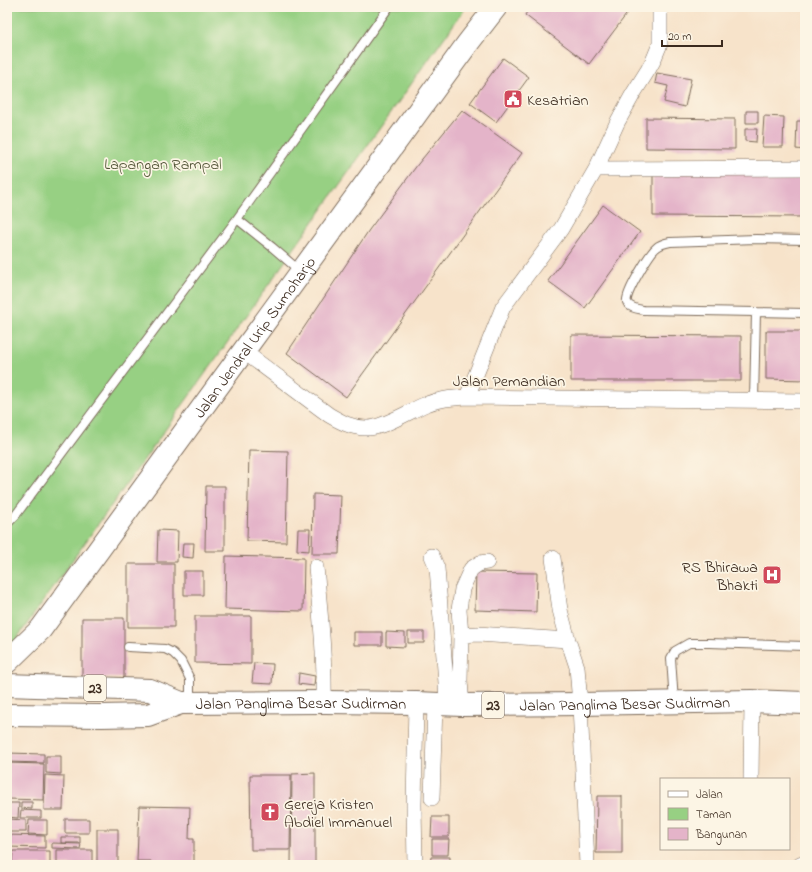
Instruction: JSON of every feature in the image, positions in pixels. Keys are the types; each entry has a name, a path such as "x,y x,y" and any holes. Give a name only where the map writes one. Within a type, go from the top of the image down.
{"main road":[{"name":"Jalan Jendral Urip Sumoharjo","path":"7,662 41,629 468,42 496,7"},
{"name":"Jalan Panglima Besar Sudirman","path":"7,685 150,690 186,703"},
{"name":"Jalan Panglima Besar Sudirman","path":"7,715 148,715 186,703 324,702 440,705 580,704 752,700 805,703"}],"street":[{"path":"467,397 503,307 561,229 596,169 632,94 648,70 660,44 660,12"},
{"path":"596,169 805,168"},
{"name":"Jalan Pemandian","path":"243,351 329,415 342,423 355,427 368,428 378,426 425,404 446,398 805,401"},
{"path":"415,865 414,806 446,683 437,568 432,556"},
{"path":"553,558 560,610 577,667 587,865"},
{"path":"432,798 440,705 460,681 461,635 459,610 462,588 471,569 480,563 487,562"},
{"path":"316,566 325,684 324,702"},
{"path":"461,635 478,634 568,640"},
{"path":"750,778 752,700"},
{"path":"800,865 805,863"}],"lane":[{"path":"7,524 15,516 237,219 389,7"},
{"path":"237,219 301,272"},
{"path":"805,240 670,242 663,244 651,253 634,282 627,300 629,305 643,310 805,313"},
{"path":"754,400 756,312"},
{"path":"674,702 671,658 675,651 689,643 805,646"},
{"path":"128,647 165,649 173,653 181,661 190,680 186,703"}],"green space":[{"name":"Lapangan Rampal","path":"7,7 466,7 15,641 7,648"}],"building":[{"path":"530,7 632,7 589,64 525,15"},
{"path":"503,58 529,77 496,122 470,103"},
{"path":"657,73 691,79 685,107 664,102 668,86 655,83"},
{"path":"462,110 522,153 346,397 287,353 369,230 418,164"},
{"path":"746,111 758,111 758,123 746,123"},
{"path":"764,116 784,117 783,147 762,147"},
{"path":"646,118 735,119 735,149 646,148"},
{"path":"797,121 805,121 805,150 796,149"},
{"path":"745,129 757,129 756,142 745,141"},
{"path":"653,170 805,171 805,217 653,216"},
{"path":"603,205 640,232 585,308 548,281"},
{"path":"766,331 805,331 805,380 766,379"},
{"path":"571,335 741,336 741,381 571,381"},
{"path":"249,450 288,451 286,542 247,541"},
{"path":"206,486 225,486 225,551 205,551"},
{"path":"313,494 341,495 339,554 312,554"},
{"path":"298,529 310,529 309,551 297,550"},
{"path":"158,530 178,531 177,562 157,562"},
{"path":"183,543 194,543 193,558 182,557"},
{"path":"226,556 304,558 303,611 225,609"},
{"path":"128,564 174,564 174,627 128,627"},
{"path":"184,571 203,571 203,595 184,595"},
{"path":"476,572 537,573 536,612 475,610"},
{"path":"195,616 251,616 251,664 195,663"},
{"path":"82,618 124,618 124,678 82,678"},
{"path":"354,632 382,632 382,645 354,645"},
{"path":"386,632 405,633 405,647 386,646"},
{"path":"408,632 424,632 424,643 408,643"},
{"path":"254,663 273,664 272,684 252,683"},
{"path":"299,673 315,676 314,686 298,684"},
{"path":"7,753 44,754 44,763 7,762"},
{"path":"46,756 61,756 61,774 46,773"},
{"path":"7,763 44,764 43,800 7,799"},
{"path":"315,773 315,865 291,865 292,774"},
{"path":"45,775 64,776 63,810 44,810"},
{"name":"Gereja Kristen Abdiel Immanuel","path":"250,775 291,775 290,850 251,850"},
{"path":"597,796 622,796 622,853 596,853"},
{"path":"21,802 32,802 32,809 21,808"},
{"path":"7,803 19,803 18,818 7,817"},
{"path":"139,806 190,807 189,839 194,839 194,865 151,865 151,861 137,861"},
{"path":"21,810 41,811 41,818 20,818"},
{"path":"432,817 449,817 449,837 431,837"},
{"path":"7,819 26,820 26,832 7,832"},
{"path":"65,819 89,819 89,833 65,833"},
{"path":"29,820 47,820 47,835 28,834"},
{"path":"97,829 118,829 118,865 97,865"},
{"path":"7,835 45,836 45,848 7,847"},
{"path":"61,837 80,837 80,843 61,843"},
{"path":"432,839 449,839 448,855 432,855"},
{"path":"52,843 81,844 80,849 52,848"},
{"path":"57,850 92,850 92,865 57,865"},
{"path":"13,851 50,851 50,865 12,865"},
{"path":"431,857 450,857 450,865 430,865"}],"place":[{"name":"Kesatrian","path":"513,99"},
{"name":"RS Bhirawa Bhakti","path":"772,575"},
{"name":"Gereja Kristen Abdiel Immanuel","path":"270,812"}]}
